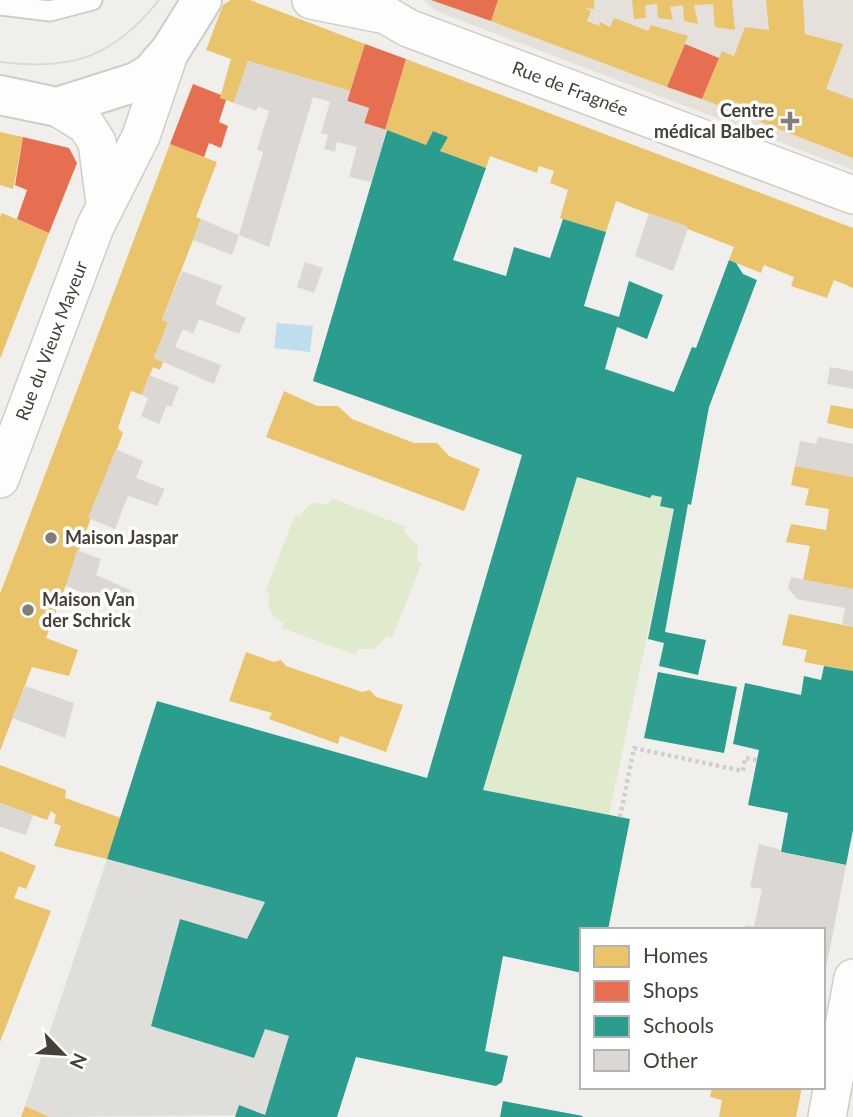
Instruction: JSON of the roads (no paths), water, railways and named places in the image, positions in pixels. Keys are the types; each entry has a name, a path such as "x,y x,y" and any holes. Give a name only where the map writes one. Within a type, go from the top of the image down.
{"street":[{"path":"57,107 136,82 151,72 170,51 202,0"},
{"name":"Rue de Fragnée","path":"311,0 380,8 408,28 853,195"},
{"name":"Rue du Vieux Mayeur","path":"0,479 105,203 124,175 141,136 170,51"},
{"path":"0,96 57,107 86,125 97,142 105,203"},
{"path":"827,1117 853,978"}],"lane":[{"path":"0,5 50,11 92,0"}],"water":[{"path":"277,323 313,326 310,352 274,348"}],"tram line":[{"path":"0,62 48,64 89,56 125,35 159,0"}],"place":[{"name":"Centre médical Balbec","path":"790,121"},
{"name":"Maison Jaspar","path":"51,538"},
{"name":"Maison Van der Schrick","path":"28,610"}]}
